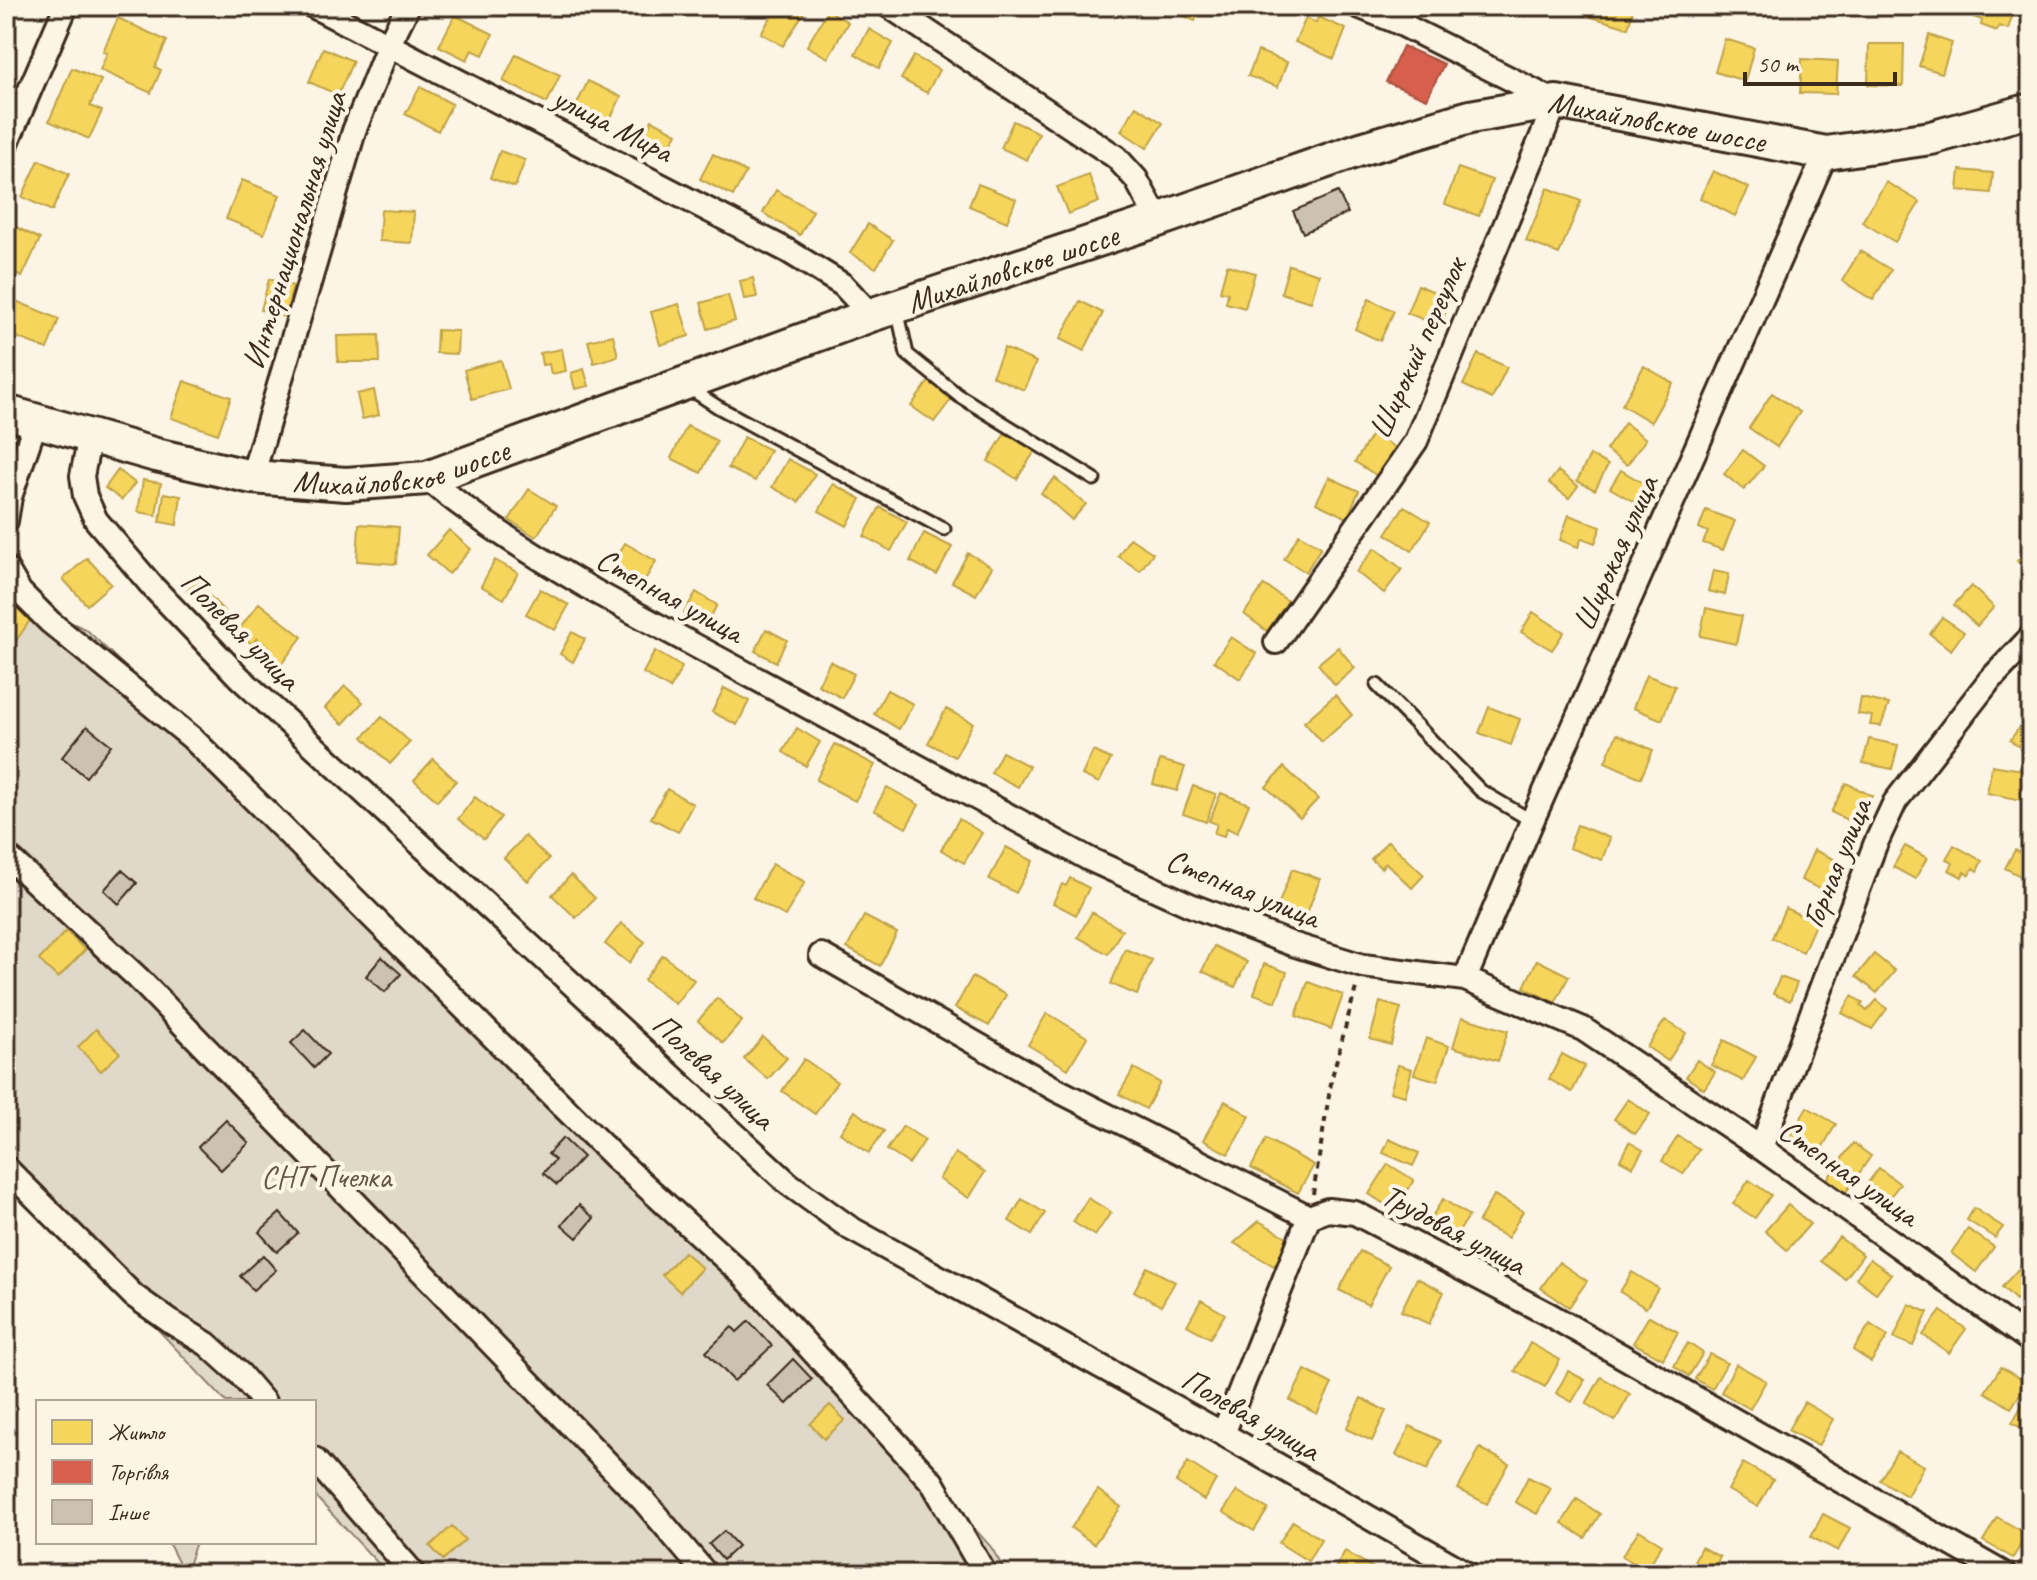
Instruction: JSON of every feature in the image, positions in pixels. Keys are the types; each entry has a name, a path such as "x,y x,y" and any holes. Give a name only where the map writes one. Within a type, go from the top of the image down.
{"main road":[{"name":"Михайловское шоссе","path":"21,416 156,455 252,477 346,484 427,478 884,311 1361,149 1470,117 1556,102 1826,153 1931,138 2031,110"}],"street":[{"path":"6,145 66,6"},
{"name":"улица Мира","path":"313,6 788,251 884,311"},
{"name":"Интернациональная улица","path":"252,477 354,131 408,6"},
{"path":"889,6 1116,157 1136,179 1158,220"},
{"path":"1358,6 1395,21 1556,102"},
{"name":"Широкий переулок","path":"1276,642 1416,441 1556,102"},
{"name":"Широкая улица","path":"1465,979 1826,153"},
{"path":"6,521 21,416"},
{"name":"Полевая улица","path":"90,436 82,476 85,496 96,520 152,586 240,678 789,1184 850,1228 1223,1434 1468,1574"},
{"name":"Степная улица","path":"427,478 493,529 596,592 1089,859 1292,944 1363,966 1465,979 1583,1029 1761,1148 2031,1341"},
{"path":"6,568 20,592 50,622 192,738 604,1148 743,1275 932,1482 985,1574"},
{"name":"Горная улица","path":"1761,1148 1869,860 1895,802 1989,681 2031,637"},
{"path":"6,855 149,989 633,1488 706,1574"},
{"path":"821,955 1057,1090 1309,1217 1223,1434"},
{"path":"6,1168 134,1296 207,1344 240,1374 262,1400"},
{"name":"Трудовая улица","path":"1309,1217 1328,1210 1355,1213 1550,1315 2004,1574"},
{"path":"316,1461 414,1574"}],"lane":[{"path":"884,311 907,354 958,395 1094,479"},
{"path":"684,385 718,407 944,529"},
{"path":"1377,685 1481,791 1532,821"}],"path":[{"path":"1309,1217 1332,1077 1363,966"}],"green space":[{"name":"СНТ Пчелка","path":"6,591 87,630 719,1241 991,1547 1007,1574 388,1574 316,1497 316,1400 224,1400 6,1168"},
{"path":"169,1544 195,1544 184,1574"}],"building: Житло":[{"path":"778,6 808,6 783,46 761,33"},
{"path":"1169,6 1202,6 1195,21 1168,9"},
{"path":"1499,6 1528,6 1525,16"},
{"path":"1577,6 1634,6 1628,28 1575,12"},
{"path":"1977,6 2015,8 2008,29 1999,26 1997,31 1981,25 1982,20 1973,17"},
{"path":"828,10 848,22 828,58 807,46"},
{"path":"455,15 493,34 483,55 472,50 467,60 439,46"},
{"path":"1318,17 1346,29 1334,59 1295,42 1306,18 1316,23"},
{"path":"118,18 167,41 155,67 161,70 151,93 100,70 107,53 103,51"},
{"path":"869,29 893,43 879,68 855,54"},
{"path":"1929,35 1952,43 1942,73 1919,66"},
{"path":"1725,39 1754,48 1745,81 1715,72"},
{"path":"1869,44 1904,44 1903,86 1868,85"},
{"path":"323,48 353,61 338,95 309,82"},
{"path":"1258,51 1287,62 1278,87 1248,76"},
{"path":"516,54 560,75 547,103 503,81"},
{"path":"914,56 939,70 927,93 901,79"},
{"path":"1802,59 1838,61 1836,94 1800,93"},
{"path":"72,68 101,80 90,106 102,111 89,139 49,121"},
{"path":"588,81 621,97 607,126 574,110"},
{"path":"420,87 452,104 438,131 405,114"},
{"path":"1136,106 1163,123 1147,148 1121,131"},
{"path":"652,120 677,133 663,158 639,144"},
{"path":"1013,121 1039,133 1027,160 1001,148"},
{"path":"500,151 525,160 515,187 490,178"},
{"path":"713,154 746,172 733,196 700,179"},
{"path":"39,160 69,174 52,211 22,197"},
{"path":"1458,168 1492,180 1479,216 1445,204"},
{"path":"1960,170 1993,173 1991,193 1958,190"},
{"path":"1713,171 1749,188 1735,216 1700,198"},
{"path":"1089,175 1099,202 1068,214 1057,187"},
{"path":"242,180 280,195 264,234 226,219"},
{"path":"1886,182 1920,202 1895,242 1862,222"},
{"path":"978,184 1016,199 1007,222 969,206"},
{"path":"1548,188 1581,201 1559,254 1526,241"},
{"path":"776,190 813,211 800,235 763,213"},
{"path":"381,210 414,212 412,243 379,241"},
{"path":"10,224 40,239 22,277 6,268 6,231"},
{"path":"868,224 893,240 876,268 850,253"},
{"path":"1860,251 1891,270 1873,300 1842,281"},
{"path":"1227,265 1255,273 1245,308 1226,303 1228,293 1220,291"},
{"path":"1289,265 1319,274 1311,302 1281,293"},
{"path":"753,278 757,297 744,299 740,281"},
{"path":"269,279 293,286 285,317 261,310"},
{"path":"1418,285 1451,299 1440,326 1407,313"},
{"path":"728,295 735,321 708,329 701,303"},
{"path":"6,297 59,319 47,349 6,333"},
{"path":"1369,299 1394,311 1380,341 1355,329"},
{"path":"1080,301 1103,313 1084,351 1060,339"},
{"path":"679,304 689,336 660,345 651,312"},
{"path":"437,330 458,331 457,354 436,353"},
{"path":"379,335 380,362 338,362 337,336"},
{"path":"613,335 618,356 594,363 588,341"},
{"path":"1004,348 1036,362 1024,390 992,376"},
{"path":"562,349 566,371 551,374 549,364 542,365 540,353"},
{"path":"1478,354 1507,367 1492,399 1463,385"},
{"path":"501,360 509,389 472,399 464,370"},
{"path":"1644,366 1673,383 1651,422 1622,405"},
{"path":"584,369 589,386 575,389 571,373"},
{"path":"184,381 231,397 218,434 171,418"},
{"path":"929,381 953,397 934,422 911,406"},
{"path":"374,390 379,415 362,419 357,394"},
{"path":"1772,393 1800,412 1777,447 1749,428"},
{"path":"1625,423 1646,439 1627,465 1606,450"},
{"path":"687,426 717,441 701,473 671,458"},
{"path":"1005,433 1035,451 1017,479 988,461"},
{"path":"1373,433 1397,449 1379,477 1355,462"},
{"path":"744,437 770,450 755,481 728,468"},
{"path":"1743,450 1764,466 1744,490 1724,474"},
{"path":"1590,455 1608,465 1595,490 1577,481"},
{"path":"788,459 815,474 799,502 772,487"},
{"path":"118,470 135,483 122,500 105,488"},
{"path":"1621,470 1646,485 1636,503 1610,488"},
{"path":"1558,471 1578,486 1569,498 1549,483"},
{"path":"1329,477 1359,491 1347,518 1316,503"},
{"path":"1055,478 1086,504 1072,520 1041,493"},
{"path":"143,480 161,483 156,515 138,512"},
{"path":"833,484 861,499 847,526 819,511"},
{"path":"529,489 556,506 536,537 509,520"},
{"path":"164,493 181,496 177,525 160,522"},
{"path":"1404,506 1430,522 1412,551 1386,534"},
{"path":"880,507 907,522 891,551 864,536"},
{"path":"1706,510 1735,521 1723,550 1703,543 1708,532 1699,528"},
{"path":"1569,515 1601,527 1595,543 1582,538 1578,547 1560,540"},
{"path":"359,524 399,527 396,564 357,561"},
{"path":"449,530 471,549 449,574 427,555"},
{"path":"924,533 952,547 937,575 910,561"},
{"path":"1299,534 1321,547 1306,572 1284,559"},
{"path":"1130,538 1153,553 1140,571 1118,556"},
{"path":"625,543 656,561 639,590 608,572"},
{"path":"2031,545 2031,573 2017,561"},
{"path":"1375,548 1402,569 1384,593 1356,572"},
{"path":"968,553 992,567 976,595 952,582"},
{"path":"87,558 111,584 87,605 63,579"},
{"path":"495,560 518,573 504,599 481,586"},
{"path":"1713,571 1729,574 1725,595 1708,591"},
{"path":"196,582 225,612 216,620 187,591"},
{"path":"1264,585 1288,601 1267,631 1244,614"},
{"path":"1971,586 1994,607 1977,626 1954,605"},
{"path":"540,589 569,605 555,630 526,614"},
{"path":"696,592 717,605 706,625 684,613"},
{"path":"8,600 32,617 16,641 6,634"},
{"path":"259,603 302,637 279,667 265,657 271,649 257,638 252,644 237,632"},
{"path":"1706,608 1742,616 1736,644 1700,636"},
{"path":"1533,612 1564,632 1552,650 1521,632"},
{"path":"1942,617 1964,632 1951,650 1930,634"},
{"path":"766,629 787,640 776,662 755,651"},
{"path":"572,632 585,639 573,662 560,654"},
{"path":"1231,637 1257,654 1240,679 1214,661"},
{"path":"1338,647 1355,668 1335,685 1318,664"},
{"path":"655,651 682,667 670,689 643,673"},
{"path":"830,661 854,674 842,698 818,685"},
{"path":"1646,675 1675,686 1662,720 1633,708"},
{"path":"345,686 363,702 343,724 325,708"},
{"path":"724,688 749,701 737,725 712,712"},
{"path":"887,690 913,704 899,729 874,714"},
{"path":"1335,695 1352,715 1322,742 1304,722"},
{"path":"1861,698 1889,704 1881,726 1870,725 1872,716 1858,714"},
{"path":"1489,707 1520,719 1511,745 1479,733"},
{"path":"946,709 973,723 955,757 928,743"},
{"path":"2031,716 2031,756 2010,740"},
{"path":"382,717 410,742 390,764 363,737"},
{"path":"797,728 820,742 806,766 783,752"},
{"path":"1617,734 1653,750 1641,778 1605,762"},
{"path":"1869,739 1898,745 1892,769 1863,763"},
{"path":"835,744 875,765 855,801 816,780"},
{"path":"1093,751 1111,759 1099,783 1082,775"},
{"path":"1002,752 1029,766 1018,787 991,773"},
{"path":"433,759 456,781 437,801 414,780"},
{"path":"1160,760 1185,767 1177,791 1153,784"},
{"path":"1992,765 2028,771 2022,800 1987,793"},
{"path":"1284,767 1318,799 1300,818 1266,787"},
{"path":"1846,783 1872,796 1857,825 1831,812"},
{"path":"1193,786 1216,794 1206,822 1183,814"},
{"path":"887,787 919,805 906,828 874,810"},
{"path":"667,789 693,804 678,832 651,818"},
{"path":"1221,793 1249,804 1237,833 1227,828 1224,836 1214,833 1217,824 1209,821"},
{"path":"475,797 501,817 484,839 458,819"},
{"path":"959,819 982,833 964,863 941,850"},
{"path":"1577,825 1610,838 1602,860 1569,848"},
{"path":"525,836 549,859 528,881 504,858"},
{"path":"1388,841 1424,875 1412,888 1386,863 1381,868 1371,859"},
{"path":"1954,845 1982,861 1977,871 1973,868 1969,875 1964,872 1962,877 1949,870 1953,863 1946,859"},
{"path":"1905,846 1927,858 1915,879 1893,867"},
{"path":"1006,847 1033,861 1016,893 989,879"},
{"path":"1814,850 1842,863 1828,893 1801,880"},
{"path":"2015,850 2031,858 2022,877 2005,868"},
{"path":"772,864 805,882 785,916 753,898"},
{"path":"1292,869 1320,879 1306,916 1278,906"},
{"path":"571,875 595,898 576,918 552,895"},
{"path":"1070,878 1089,888 1076,915 1053,903 1062,884 1066,886"},
{"path":"1785,908 1816,922 1803,952 1772,938"},
{"path":"1092,912 1122,930 1108,954 1078,937"},
{"path":"864,916 897,933 880,966 847,948"},
{"path":"621,923 645,942 629,963 605,944"},
{"path":"66,931 85,950 58,978 39,960"},
{"path":"1214,946 1247,962 1235,987 1202,971"},
{"path":"1125,949 1152,960 1137,995 1111,984"},
{"path":"1874,954 1895,971 1877,993 1856,976"},
{"path":"663,955 694,980 675,1004 644,980"},
{"path":"1537,960 1569,976 1555,1003 1524,987"},
{"path":"1264,964 1287,972 1276,1002 1254,994"},
{"path":"972,977 1006,995 989,1026 955,1008"},
{"path":"1780,977 1797,983 1790,1001 1773,994"},
{"path":"1308,982 1343,995 1331,1029 1296,1016"},
{"path":"1852,996 1863,1003 1861,1006 1867,1011 1877,1000 1887,1009 1872,1029 1842,1013"},
{"path":"717,998 742,1021 723,1043 698,1021"},
{"path":"1380,1002 1401,1008 1391,1045 1370,1039"},
{"path":"1047,1013 1087,1037 1068,1069 1028,1045"},
{"path":"1462,1017 1508,1031 1498,1061 1453,1047"},
{"path":"1665,1020 1686,1033 1668,1061 1647,1047"},
{"path":"96,1029 120,1053 101,1071 78,1047"},
{"path":"763,1037 787,1058 768,1079 744,1059"},
{"path":"1426,1038 1449,1046 1437,1081 1414,1074"},
{"path":"1724,1040 1756,1057 1743,1081 1711,1065"},
{"path":"1562,1054 1585,1066 1572,1092 1549,1079"},
{"path":"804,1059 837,1082 815,1114 782,1091"},
{"path":"1697,1060 1715,1072 1704,1089 1686,1077"},
{"path":"1398,1065 1412,1069 1405,1096 1390,1092"},
{"path":"1134,1068 1160,1083 1146,1109 1119,1094"},
{"path":"1628,1099 1650,1114 1635,1134 1614,1119"},
{"path":"1225,1101 1250,1116 1228,1154 1203,1140"},
{"path":"1807,1107 1836,1124 1818,1155 1789,1139"},
{"path":"855,1111 884,1131 869,1153 840,1133"},
{"path":"903,1126 925,1140 909,1164 887,1150"},
{"path":"1678,1136 1699,1149 1683,1174 1662,1161"},
{"path":"1266,1139 1314,1165 1298,1193 1251,1168"},
{"path":"1389,1139 1419,1153 1413,1166 1383,1153"},
{"path":"1629,1142 1643,1150 1633,1167 1620,1160"},
{"path":"1853,1143 1871,1156 1842,1198 1823,1185"},
{"path":"955,1153 985,1172 969,1198 939,1179"},
{"path":"1388,1164 1414,1180 1395,1211 1369,1194"},
{"path":"1879,1168 1900,1184 1885,1203 1864,1188"},
{"path":"1749,1180 1771,1195 1755,1218 1733,1204"},
{"path":"1494,1195 1523,1211 1508,1238 1478,1222"},
{"path":"1088,1198 1111,1212 1095,1236 1073,1222"},
{"path":"1022,1199 1045,1213 1032,1235 1009,1221"},
{"path":"1443,1199 1469,1216 1452,1242 1426,1226"},
{"path":"1788,1205 1810,1224 1787,1250 1765,1231"},
{"path":"1974,1208 2003,1227 1995,1238 1967,1220"},
{"path":"1259,1221 1290,1239 1274,1266 1234,1243"},
{"path":"1968,1229 1994,1247 1976,1272 1951,1253"},
{"path":"1839,1237 1863,1255 1845,1279 1821,1261"},
{"path":"1360,1251 1389,1266 1368,1305 1339,1290"},
{"path":"684,1252 702,1268 680,1292 662,1275"},
{"path":"2029,1257 2031,1284 2016,1300 2002,1287"},
{"path":"1870,1259 1891,1274 1876,1293 1856,1278"},
{"path":"1559,1262 1587,1281 1569,1307 1541,1288"},
{"path":"1147,1267 1175,1282 1161,1306 1134,1291"},
{"path":"1632,1272 1658,1288 1646,1308 1620,1292"},
{"path":"1417,1278 1444,1292 1429,1324 1401,1311"},
{"path":"1201,1300 1225,1314 1210,1338 1187,1325"},
{"path":"1909,1304 1928,1312 1913,1346 1894,1338"},
{"path":"1941,1311 1966,1329 1949,1353 1923,1335"},
{"path":"1649,1316 1678,1332 1663,1359 1633,1343"},
{"path":"1870,1324 1888,1336 1871,1362 1853,1350"},
{"path":"1530,1343 1560,1360 1545,1387 1515,1371"},
{"path":"1688,1343 1703,1353 1689,1376 1674,1366"},
{"path":"1710,1354 1727,1363 1712,1389 1695,1379"},
{"path":"1736,1364 1766,1381 1750,1409 1721,1392"},
{"path":"2001,1367 2027,1383 2011,1408 1985,1392"},
{"path":"1305,1370 1332,1384 1317,1414 1290,1400"},
{"path":"1568,1371 1585,1380 1572,1402 1556,1393"},
{"path":"1601,1377 1630,1394 1615,1421 1586,1404"},
{"path":"2027,1396 2031,1398 2029,1432 2012,1423"},
{"path":"1361,1398 1386,1411 1372,1441 1346,1429"},
{"path":"1804,1402 1833,1419 1818,1446 1788,1430"},
{"path":"830,1405 845,1420 824,1439 810,1424"},
{"path":"1410,1426 1441,1441 1427,1470 1396,1455"},
{"path":"1480,1448 1509,1464 1487,1504 1458,1489"},
{"path":"1897,1451 1924,1466 1907,1496 1880,1480"},
{"path":"1188,1462 1216,1480 1204,1500 1176,1482"},
{"path":"1743,1463 1773,1480 1758,1507 1728,1490"},
{"path":"1528,1477 1551,1488 1537,1514 1515,1502"},
{"path":"1098,1490 1121,1507 1094,1544 1071,1528"},
{"path":"1237,1491 1268,1509 1254,1531 1223,1512"},
{"path":"1577,1499 1600,1514 1585,1538 1562,1523"},
{"path":"1823,1514 1850,1528 1838,1551 1811,1537"},
{"path":"1997,1517 2027,1534 2013,1558 1983,1541"},
{"path":"1293,1521 1321,1539 1308,1561 1279,1543"},
{"path":"452,1526 465,1540 443,1560 430,1546"},
{"path":"1639,1530 1662,1544 1646,1571 1622,1556"},
{"path":"1701,1547 1720,1557 1712,1574 1699,1574 1690,1569"},
{"path":"1345,1551 1373,1568 1370,1574 1332,1574"}],"building: Торгівля":[{"path":"1403,46 1444,64 1427,99 1386,82"}],"building: Інше":[{"path":"1338,192 1348,213 1303,233 1293,211"},
{"path":"87,726 111,745 86,777 62,757"},
{"path":"122,870 137,883 119,904 104,890"},
{"path":"382,957 401,974 385,992 366,976"},
{"path":"305,1030 328,1054 314,1068 291,1043"},
{"path":"226,1120 249,1143 221,1170 198,1147"},
{"path":"563,1138 583,1157 557,1185 543,1173 555,1160 548,1154"},
{"path":"579,1205 594,1218 577,1238 562,1225"},
{"path":"280,1213 298,1233 277,1252 259,1232"},
{"path":"263,1255 276,1270 253,1290 240,1276"},
{"path":"749,1321 772,1346 734,1381 706,1352 732,1327 737,1332"},
{"path":"793,1359 812,1379 787,1404 767,1385"},
{"path":"724,1531 738,1546 723,1560 709,1544"}]}
